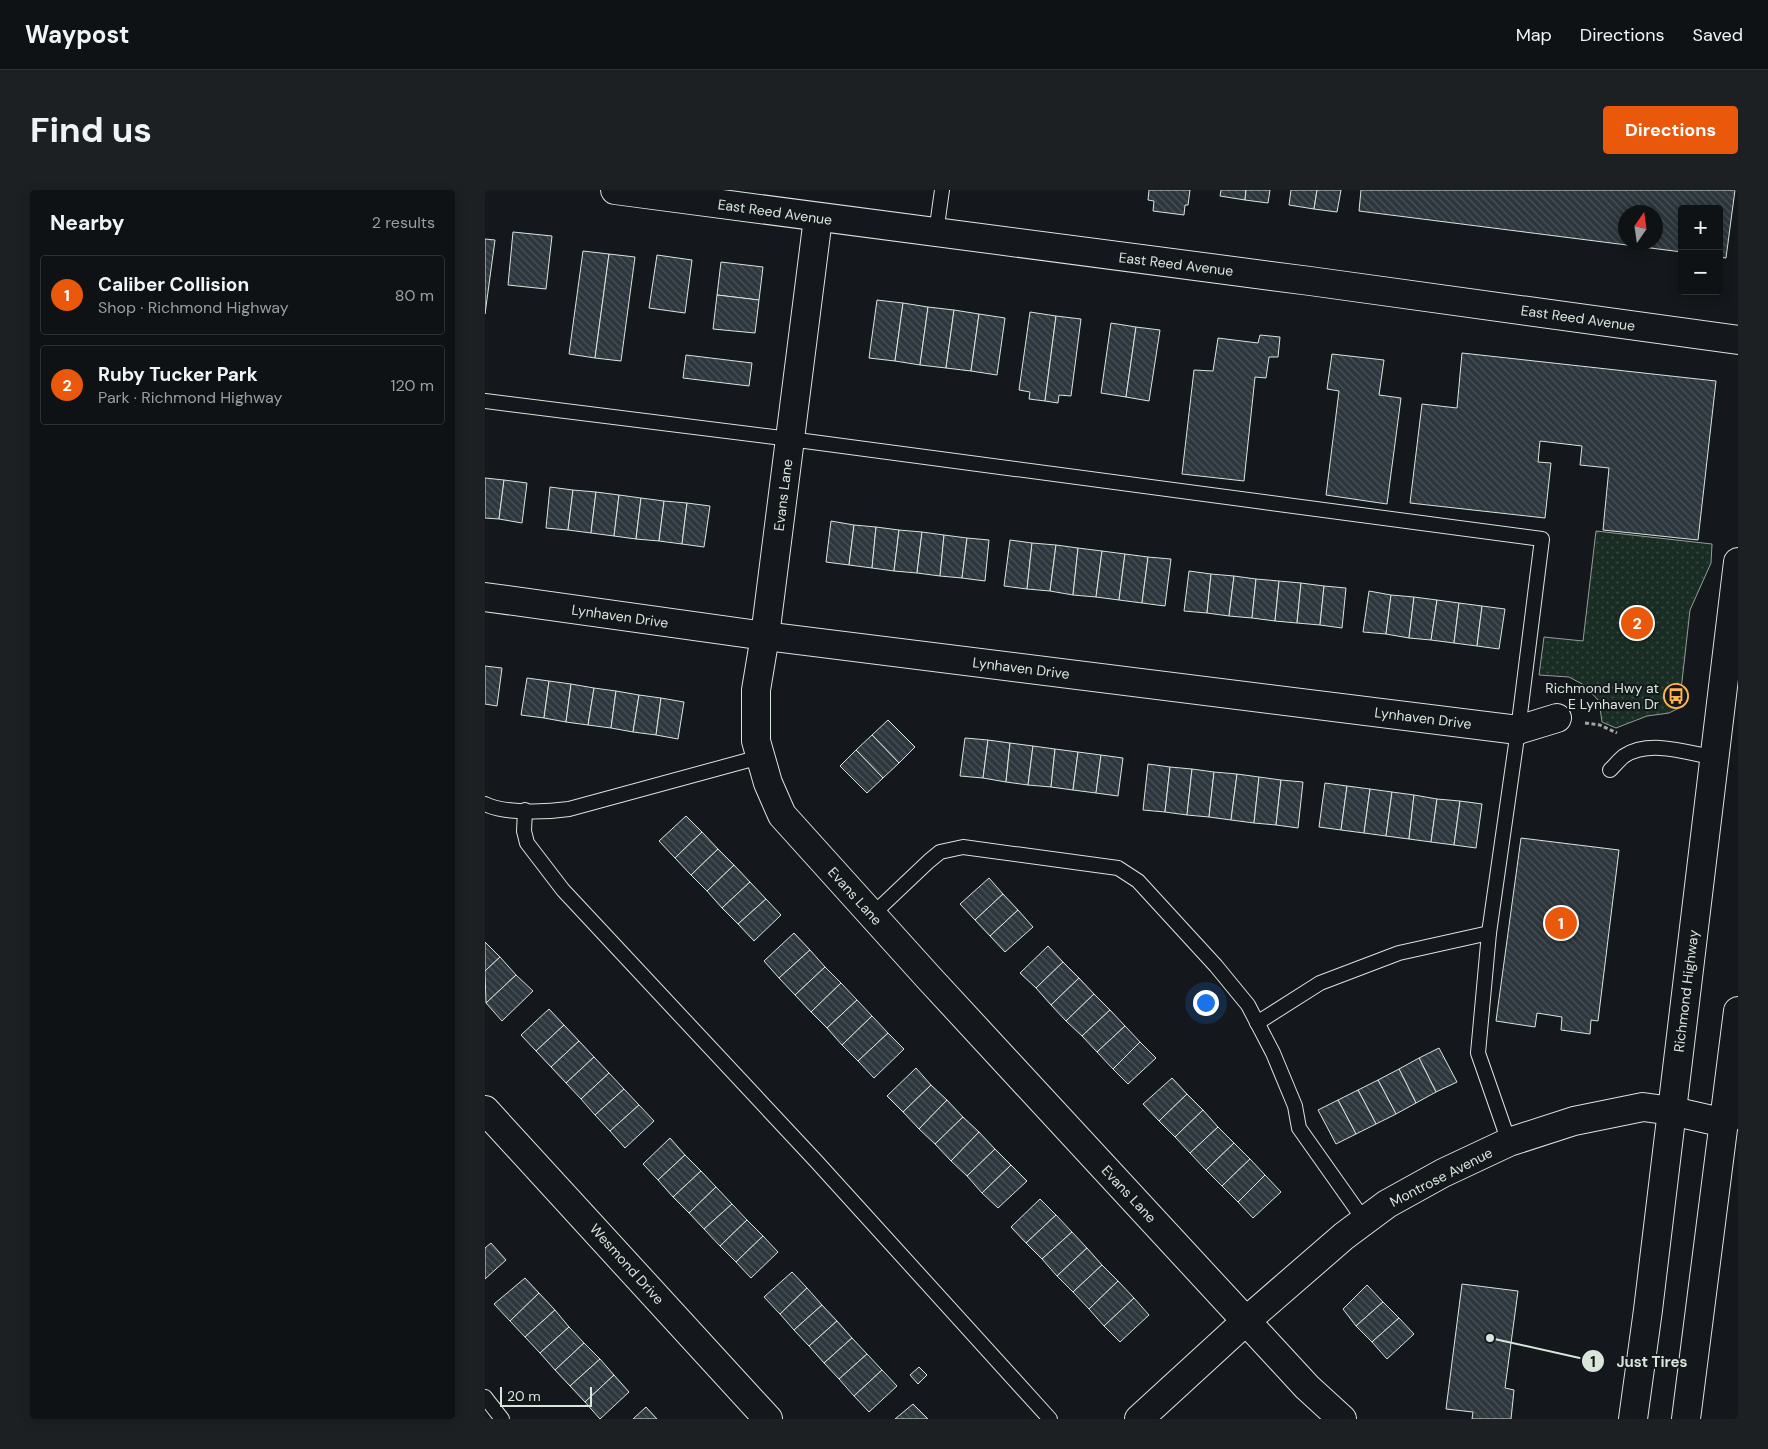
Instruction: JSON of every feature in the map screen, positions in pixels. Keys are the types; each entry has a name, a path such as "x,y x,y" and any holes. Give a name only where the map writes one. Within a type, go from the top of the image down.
{"main road":[{"name":"East Reed Avenue","path":"615,190 1310,281 1738,340"},
{"name":"Evans Lane","path":"818,218 765,636 756,690 756,741 767,783 782,814 872,915 1307,1387 1342,1419"},
{"name":"Richmond Highway","path":"1633,1419 1716,758 1738,562"},
{"name":"Lynhaven Drive","path":"485,597 765,636 1518,730 1557,718"},
{"path":"1686,1419 1738,1010"},
{"name":"Montrose Avenue","path":"1139,1419 1246,1321 1344,1236 1387,1204 1421,1184 1509,1142 1574,1120 1643,1107 1725,1123"},
{"name":"Wesmond Drive","path":"485,1110 768,1419"}],"lane":[{"path":"936,233 942,190"},
{"path":"485,401 790,439 1542,539 1518,730 1489,933 1478,1053 1509,1142"},
{"path":"1610,770 1625,756 1642,749 1661,748 1716,758"},
{"path":"485,804 501,810 569,810 761,756"},
{"path":"525,810 527,843 563,890 816,1161 1050,1419"},
{"path":"872,915 929,860 940,852 963,848 1118,868 1138,881 1216,966 1248,1005 1273,1053 1295,1106 1299,1128 1365,1220"},
{"path":"1257,1023 1320,983 1399,953 1489,933"},
{"path":"485,1397 502,1419"}],"green space":[{"path":"1596,531 1712,544 1711,563 1690,610 1679,708 1669,713 1647,716 1616,728 1602,722 1599,701 1584,685 1569,677 1539,675 1544,637 1583,641"}],"building":[{"path":"1149,190 1190,190 1188,205 1185,205 1184,215 1153,211 1154,201 1148,200"},
{"path":"1221,190 1246,190 1245,200 1220,196"},
{"path":"1246,190 1270,190 1268,203 1245,200"},
{"path":"1291,190 1317,190 1314,209 1289,205"},
{"path":"1317,190 1341,190 1337,212 1314,209"},
{"path":"1361,190 1735,190 1726,258 1723,258 1723,205 1678,205 1678,251 1663,250 1663,205 1618,205 1618,244 1359,211"},
{"path":"513,232 552,236 546,289 508,285"},
{"path":"485,239 495,240 485,314"},
{"path":"583,251 609,254 595,358 569,354"},
{"path":"609,254 635,257 621,361 595,358"},
{"path":"657,255 692,260 685,313 649,308"},
{"path":"721,262 763,267 759,300 717,295"},
{"path":"717,295 759,300 755,333 713,329"},
{"path":"877,300 903,303 895,361 869,358"},
{"path":"903,303 928,307 920,365 895,361"},
{"path":"928,307 954,310 946,368 920,365"},
{"path":"954,310 979,314 971,371 946,368"},
{"path":"1030,312 1056,316 1045,401 1029,399 1030,392 1019,390"},
{"path":"979,314 1005,318 997,375 971,371"},
{"path":"1056,316 1081,319 1071,396 1059,395 1058,403 1045,401"},
{"path":"1111,323 1136,327 1126,397 1101,393"},
{"path":"1136,327 1160,330 1149,401 1126,397"},
{"path":"1260,335 1280,337 1278,357 1269,357 1266,378 1255,377 1244,481 1182,474 1194,370 1213,371 1218,338 1258,343"},
{"path":"1462,353 1716,381 1698,540 1603,530 1609,468 1580,465 1582,446 1540,441 1538,462 1551,463 1545,518 1410,503 1422,404 1457,408"},
{"path":"1332,354 1384,360 1379,395 1401,398 1387,504 1326,495 1339,391 1327,389"},
{"path":"686,355 752,363 749,386 683,378"},
{"path":"485,478 504,480 499,519 485,518"},
{"path":"504,480 527,483 522,523 499,519"},
{"path":"550,487 573,490 568,530 546,528"},
{"path":"573,490 596,492 591,533 568,530"},
{"path":"596,492 619,495 614,536 591,533"},
{"path":"619,495 641,498 636,539 614,536"},
{"path":"641,498 664,501 659,541 636,539"},
{"path":"664,501 687,503 682,544 659,541"},
{"path":"687,503 710,506 704,547 682,544"},
{"path":"831,521 854,525 849,565 826,562"},
{"path":"854,525 876,527 872,568 849,565"},
{"path":"876,527 899,530 894,571 872,568"},
{"path":"899,530 922,532 917,573 894,571"},
{"path":"922,532 944,535 940,576 917,573"},
{"path":"944,535 967,538 962,578 940,576"},
{"path":"967,538 989,540 985,581 962,578"},
{"path":"1010,540 1032,543 1027,589 1004,586"},
{"path":"1032,543 1056,545 1050,591 1027,589"},
{"path":"1056,545 1078,548 1073,595 1050,591"},
{"path":"1078,548 1102,551 1096,597 1073,595"},
{"path":"1102,551 1125,554 1119,600 1096,597"},
{"path":"1125,554 1148,557 1142,603 1119,600"},
{"path":"1148,557 1171,559 1165,606 1142,603"},
{"path":"1189,571 1211,574 1207,613 1184,611"},
{"path":"1211,574 1234,576 1229,616 1207,613"},
{"path":"1234,576 1256,579 1252,618 1229,616"},
{"path":"1256,579 1279,581 1275,621 1252,618"},
{"path":"1279,581 1301,583 1297,623 1275,621"},
{"path":"1301,583 1324,586 1320,625 1297,623"},
{"path":"1324,586 1346,588 1342,628 1320,625"},
{"path":"1369,591 1391,595 1386,634 1363,632"},
{"path":"1391,595 1414,597 1409,638 1386,634"},
{"path":"1414,597 1437,600 1431,640 1409,638"},
{"path":"1437,600 1459,603 1454,643 1431,640"},
{"path":"1459,603 1482,606 1477,646 1454,643"},
{"path":"1482,606 1505,609 1499,649 1477,646"},
{"path":"485,666 502,668 497,706 485,704"},
{"path":"527,678 549,681 544,718 521,715"},
{"path":"549,681 571,684 566,722 544,718"},
{"path":"571,684 594,688 588,725 566,722"},
{"path":"594,688 616,691 611,728 588,725"},
{"path":"616,691 639,695 633,732 611,728"},
{"path":"639,695 661,698 656,735 633,732"},
{"path":"661,698 684,702 678,739 656,735"},
{"path":"888,720 915,747 899,763 872,735"},
{"path":"872,735 899,763 883,778 856,750"},
{"path":"965,738 988,740 983,778 960,776"},
{"path":"988,740 1010,743 1006,782 983,778"},
{"path":"1010,743 1033,746 1028,785 1006,782"},
{"path":"1033,746 1055,749 1051,787 1028,785"},
{"path":"1055,749 1078,752 1073,790 1051,787"},
{"path":"856,750 883,778 867,793 840,766"},
{"path":"1078,752 1101,755 1096,793 1073,790"},
{"path":"1101,755 1123,758 1118,796 1096,793"},
{"path":"1148,764 1170,767 1165,812 1143,810"},
{"path":"1170,767 1192,769 1187,815 1165,812"},
{"path":"1192,769 1214,772 1209,817 1187,815"},
{"path":"1214,772 1237,774 1231,820 1209,817"},
{"path":"1237,774 1259,777 1254,823 1231,820"},
{"path":"1259,777 1281,780 1276,825 1254,823"},
{"path":"1281,780 1303,782 1298,828 1276,825"},
{"path":"1325,783 1347,786 1341,830 1319,827"},
{"path":"1347,786 1370,789 1364,833 1341,830"},
{"path":"1370,789 1392,792 1386,836 1364,833"},
{"path":"1392,792 1414,795 1409,839 1386,836"},
{"path":"1414,795 1437,799 1431,842 1409,839"},
{"path":"1437,799 1460,801 1454,845 1431,842"},
{"path":"1460,801 1482,804 1476,848 1454,845"},
{"path":"686,816 702,832 675,858 659,841"},
{"path":"702,832 718,849 691,875 675,858"},
{"path":"1521,838 1619,850 1598,1021 1591,1020 1590,1034 1561,1030 1562,1017 1537,1013 1535,1027 1496,1021"},
{"path":"718,849 734,865 707,891 691,875"},
{"path":"734,865 750,882 722,908 707,891"},
{"path":"989,878 1003,894 975,920 960,904"},
{"path":"750,882 766,899 738,924 722,908"},
{"path":"1003,894 1018,910 990,936 975,920"},
{"path":"766,899 781,915 754,941 738,924"},
{"path":"1018,910 1033,927 1005,952 990,936"},
{"path":"794,933 810,950 779,978 764,961"},
{"path":"485,942 500,957 485,971"},
{"path":"1048,946 1063,962 1036,988 1020,973"},
{"path":"810,950 825,967 795,995 779,978"},
{"path":"500,957 516,975 486,1003 485,971"},
{"path":"1063,962 1079,978 1051,1005 1036,988"},
{"path":"825,967 841,983 811,1012 795,995"},
{"path":"516,975 533,991 502,1021 486,1003"},
{"path":"1079,978 1094,994 1066,1021 1051,1005"},
{"path":"841,983 857,1000 827,1028 811,1012"},
{"path":"1094,994 1110,1010 1082,1036 1066,1021"},
{"path":"857,1000 872,1016 842,1045 827,1028"},
{"path":"549,1009 564,1025 536,1051 521,1035"},
{"path":"1110,1010 1125,1026 1097,1052 1082,1036"},
{"path":"872,1016 888,1033 858,1061 842,1045"},
{"path":"564,1025 579,1041 551,1067 536,1051"},
{"path":"1125,1026 1140,1042 1113,1069 1097,1052"},
{"path":"888,1033 904,1049 874,1078 858,1061"},
{"path":"579,1041 594,1057 566,1083 551,1067"},
{"path":"1140,1042 1156,1058 1128,1084 1113,1069"},
{"path":"1439,1048 1457,1082 1436,1092 1419,1058"},
{"path":"594,1057 609,1073 581,1099 566,1083"},
{"path":"1419,1058 1436,1092 1416,1103 1399,1069"},
{"path":"916,1068 931,1085 903,1112 887,1096"},
{"path":"1399,1069 1416,1103 1396,1114 1378,1080"},
{"path":"609,1073 624,1089 595,1115 581,1099"},
{"path":"1172,1078 1187,1094 1159,1121 1143,1104"},
{"path":"1378,1080 1396,1114 1376,1124 1358,1090"},
{"path":"931,1085 947,1100 919,1129 903,1112"},
{"path":"624,1089 639,1105 610,1131 595,1115"},
{"path":"1358,1090 1376,1124 1356,1134 1338,1100"},
{"path":"1187,1094 1203,1110 1175,1137 1159,1121"},
{"path":"947,1100 963,1117 935,1144 919,1129"},
{"path":"1338,1100 1356,1134 1336,1144 1318,1110"},
{"path":"639,1105 654,1121 625,1148 610,1131"},
{"path":"1203,1110 1218,1127 1190,1153 1175,1137"},
{"path":"963,1117 979,1132 951,1161 935,1144"},
{"path":"1218,1127 1234,1143 1206,1170 1190,1153"},
{"path":"979,1132 995,1149 967,1176 951,1161"},
{"path":"670,1138 685,1155 658,1180 643,1164"},
{"path":"1234,1143 1250,1159 1222,1186 1206,1170"},
{"path":"995,1149 1011,1165 982,1193 967,1176"},
{"path":"685,1155 701,1171 673,1197 658,1180"},
{"path":"1250,1159 1265,1175 1238,1202 1222,1186"},
{"path":"1011,1165 1027,1181 998,1208 982,1193"},
{"path":"701,1171 716,1187 689,1213 673,1197"},
{"path":"1265,1175 1281,1192 1253,1218 1238,1202"},
{"path":"716,1187 732,1204 704,1229 689,1213"},
{"path":"1040,1199 1056,1215 1026,1243 1011,1227"},
{"path":"732,1204 747,1220 720,1246 704,1229"},
{"path":"1056,1215 1072,1232 1042,1259 1026,1243"},
{"path":"747,1220 763,1236 736,1262 720,1246"},
{"path":"1072,1232 1087,1248 1057,1276 1042,1259"},
{"path":"763,1236 778,1252 751,1278 736,1262"},
{"path":"491,1243 506,1260 485,1279 485,1248"},
{"path":"1087,1248 1102,1265 1073,1292 1057,1276"},
{"path":"1102,1265 1118,1281 1089,1309 1073,1292"},
{"path":"792,1272 807,1288 780,1314 764,1297"},
{"path":"525,1278 539,1293 510,1321 494,1304"},
{"path":"1118,1281 1134,1298 1104,1326 1089,1309"},
{"path":"1462,1284 1518,1291 1505,1388 1514,1390 1511,1419 1472,1419 1473,1412 1446,1409"},
{"path":"1367,1285 1383,1302 1356,1326 1343,1309"},
{"path":"807,1288 822,1305 794,1330 780,1314"},
{"path":"539,1293 555,1310 525,1337 510,1321"},
{"path":"1134,1298 1149,1315 1120,1342 1104,1326"},
{"path":"1383,1302 1399,1318 1372,1342 1356,1326"},
{"path":"822,1305 837,1321 809,1346 794,1330"},
{"path":"555,1310 569,1327 540,1353 525,1337"},
{"path":"1399,1318 1414,1334 1387,1359 1372,1342"},
{"path":"837,1321 852,1338 824,1363 809,1346"},
{"path":"569,1327 584,1343 555,1370 540,1353"},
{"path":"852,1338 867,1354 839,1379 824,1363"},
{"path":"584,1343 600,1359 570,1386 555,1370"},
{"path":"867,1354 882,1370 854,1396 839,1379"},
{"path":"600,1359 614,1375 585,1402 570,1386"},
{"path":"919,1367 927,1375 918,1384 910,1375"},
{"path":"882,1370 897,1386 869,1412 854,1396"},
{"path":"614,1375 629,1392 600,1419 585,1402"},
{"path":"913,1404 928,1419 895,1419"},
{"path":"646,1407 657,1419 633,1419"}],"place":[{"name":"Ruby Tucker Park","path":"1637,623"},
{"name":"Richmond Hwy at E Lynhaven Dr","path":"1676,696"},
{"name":"Caliber Collision","path":"1561,923"},
{"name":"Just Tires","path":"1490,1338"}]}
